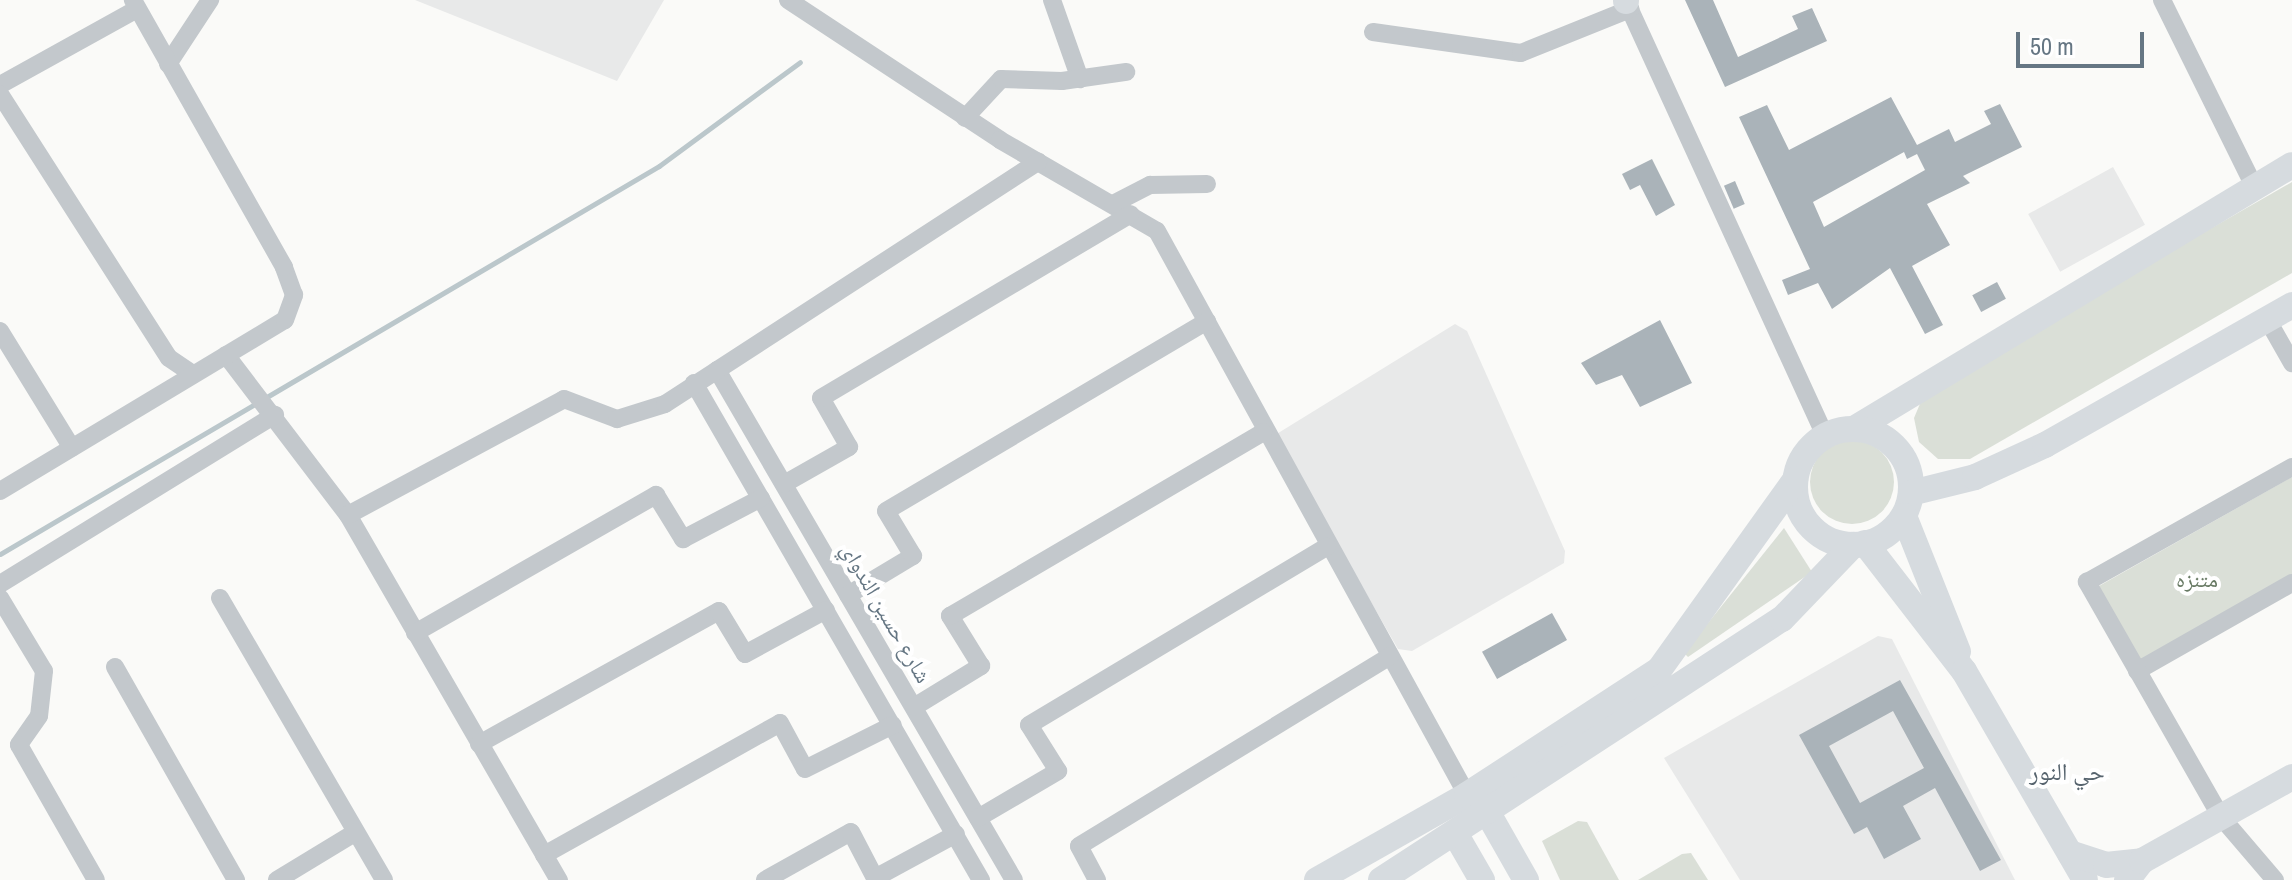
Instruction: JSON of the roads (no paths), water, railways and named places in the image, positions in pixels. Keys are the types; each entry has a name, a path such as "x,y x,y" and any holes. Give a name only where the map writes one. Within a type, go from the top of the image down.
{"main road":[{"path":"1317,880 1467,795 1659,670 1795,480 1803,457 1825,436 1854,429 2292,165"},
{"path":"1381,880 1489,815 1782,619 1859,544 1887,534 1908,504 2045,445 2292,305"},
{"path":"1854,429 1878,434 1897,448 1909,469 1908,504 1964,671"},
{"path":"1795,480 1798,504 1810,525 1829,540 1859,544 1964,671 2085,880"},
{"path":"2070,853 2134,871 2292,777"},
{"path":"1489,815 1526,880"},
{"path":"1456,835 1482,880"}],"street":[{"path":"168,64 210,0"},
{"path":"788,0 965,118 1157,231 1263,432 1467,795"},
{"path":"1052,0 1080,79"},
{"path":"2162,0 2254,186"},
{"path":"1373,32 1521,53 1627,3 1825,436"},
{"path":"0,85 135,4 284,267 294,295 285,320 231,361 193,374 0,491"},
{"path":"965,118 1001,79 1080,79 1126,72"},
{"path":"0,94 169,358 193,374"},
{"path":"348,515 564,399 602,418 630,418 717,370 1038,162"},
{"path":"1113,204 1150,185 1207,184"},
{"path":"784,484 849,447 821,398 1131,214"},
{"path":"2267,319 2292,363"},
{"path":"848,595 913,556 886,511 1207,321"},
{"path":"0,331 72,448"},
{"path":"231,361 348,515 559,880"},
{"name":"شارع حسين الندواي","path":"717,370 1014,880"},
{"path":"694,383 981,880"},
{"path":"0,584 269,408"},
{"path":"914,707 981,666 950,616 1263,432"},
{"path":"2275,880 2221,817 2087,582 2292,467"},
{"path":"415,633 656,495 683,539 761,498"},
{"path":"978,818 1058,771 1029,725 1327,547"},
{"path":"2137,671 2292,583"},
{"path":"0,598 44,671 39,716 19,745 96,880"},
{"path":"220,598 384,880"},
{"path":"479,744 719,611 745,654 826,610"},
{"path":"1097,880 1079,846 1390,656"},
{"path":"115,667 236,880"},
{"path":"544,855 780,723 805,769 893,725"},
{"path":"277,880 356,832"},
{"path":"765,880 851,832 875,878 956,834"}],"waterway":[{"path":"0,554 659,166 800,62"}],"district":[{"name":"حي النور","path":"2067,772"}],"park label":[{"name":"متنزه","path":"2197,580"}]}
